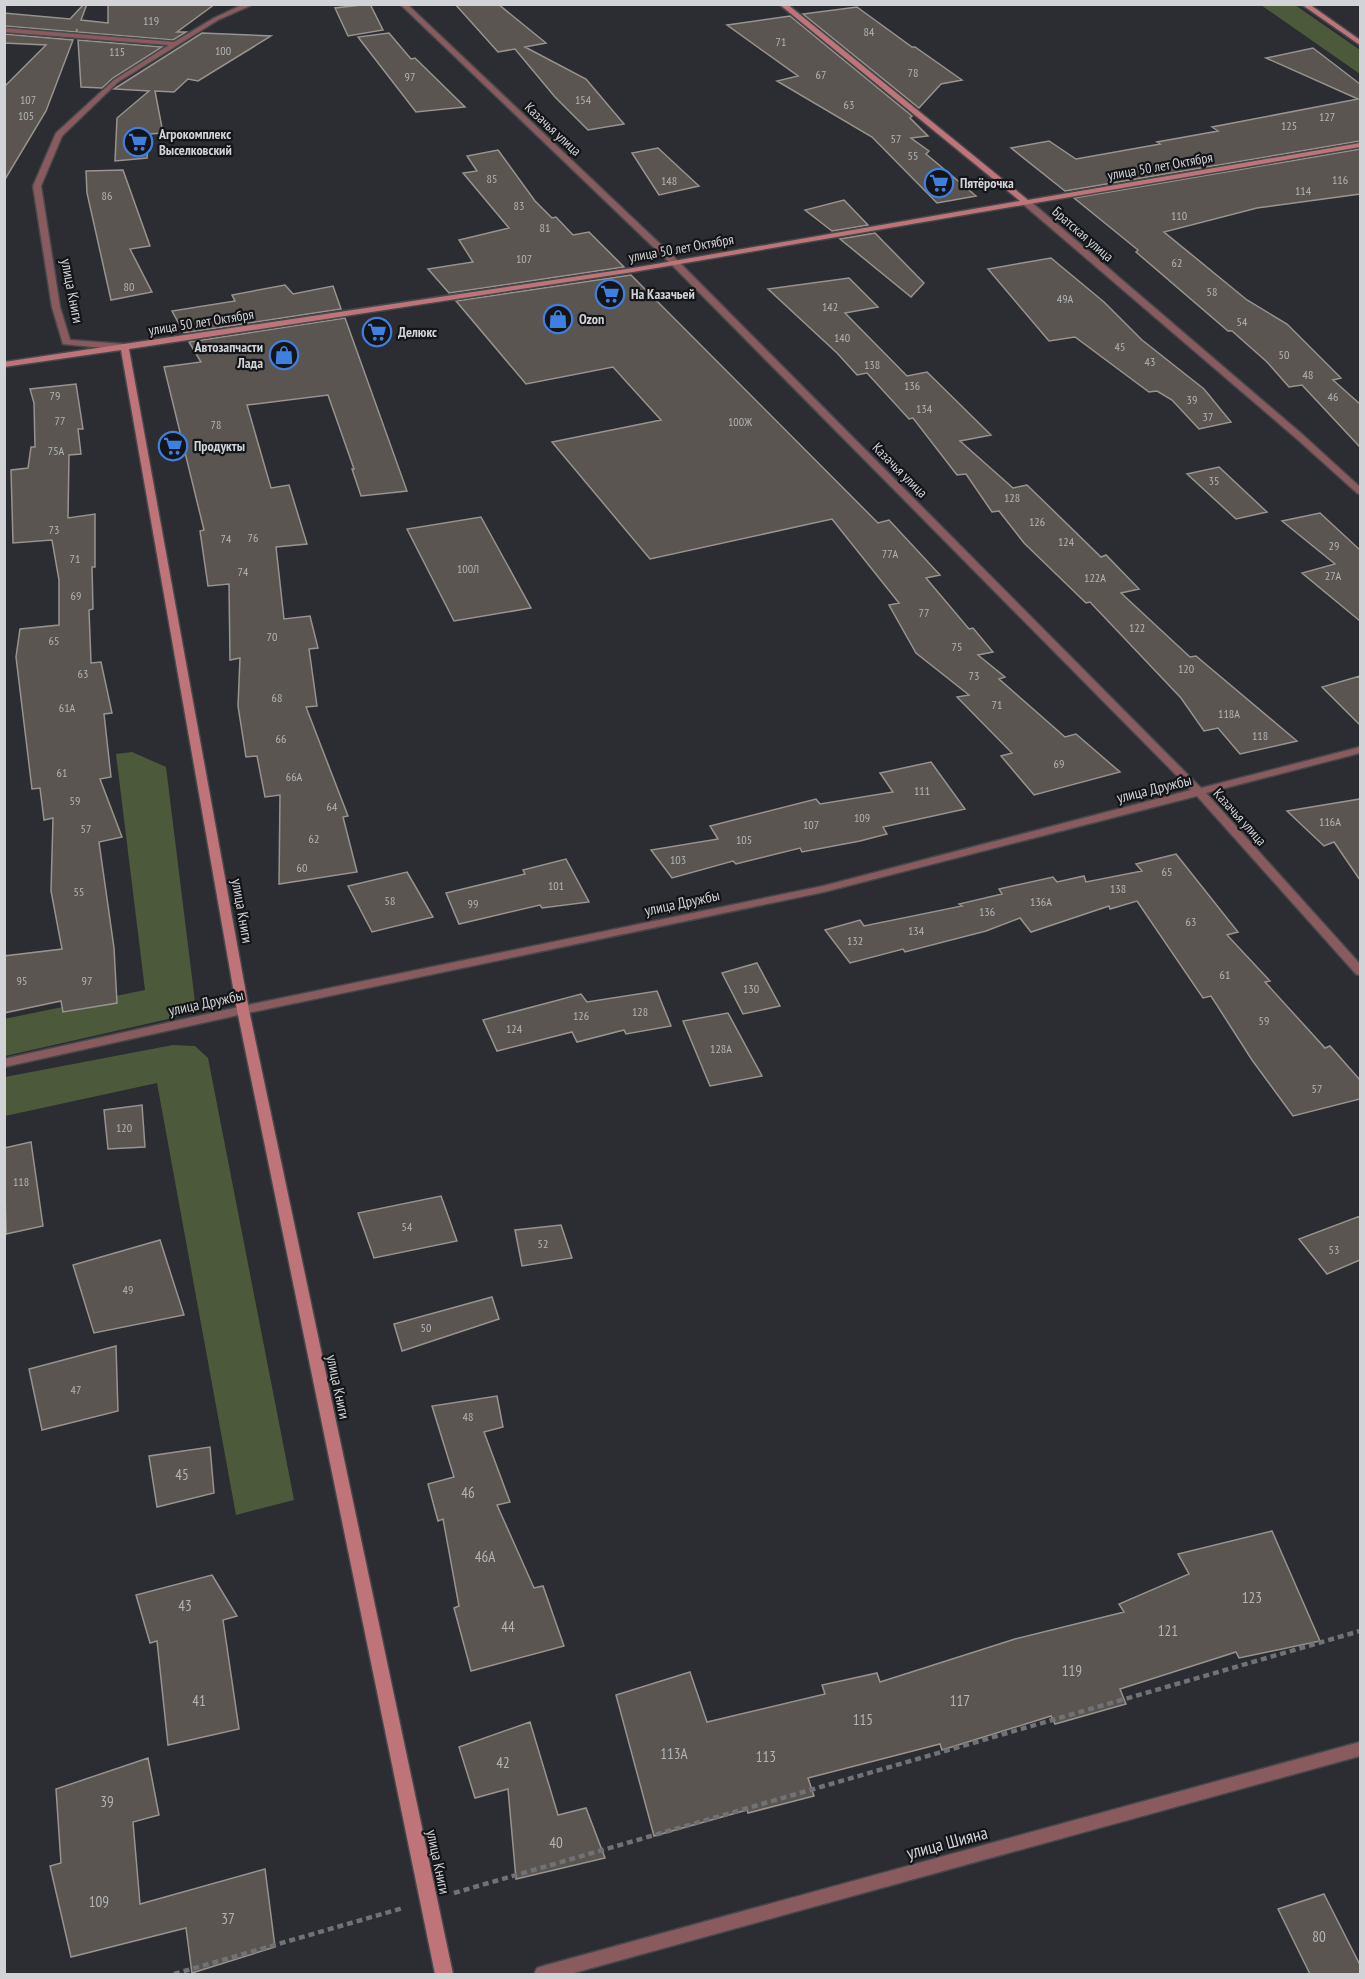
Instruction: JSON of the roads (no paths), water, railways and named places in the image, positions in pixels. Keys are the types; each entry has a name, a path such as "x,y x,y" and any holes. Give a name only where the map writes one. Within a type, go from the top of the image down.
{"street":[{"name":"улица Книги","path":"251,4 216,19 116,81 59,135 37,186 56,307 66,342 125,347 243,1010 444,1974"},
{"name":"Казачья улица","path":"403,4 674,262 1200,793 1360,971"},
{"name":"Братская улица","path":"782,4 1027,203 1360,491"},
{"path":"1304,4 1360,42"},
{"path":"4,30 175,45"},
{"name":"улица 50 лет Октября","path":"4,365 674,262 1360,145"},
{"name":"улица Дружбы","path":"4,1063 243,1010 824,889 1360,750"},
{"name":"улица Шияна","path":"543,1974 1360,1749"}],"place":[{"name":"Агрокомплекс Выселковский","path":"138,142"},
{"name":"Пятёрочка","path":"939,183"},
{"name":"На Казачьей","path":"610,294"},
{"name":"Ozon","path":"558,319"},
{"name":"Делюкс","path":"377,332"},
{"name":"Автозапчасти Лада","path":"284,355"},
{"name":"Продукты","path":"173,446"}]}
